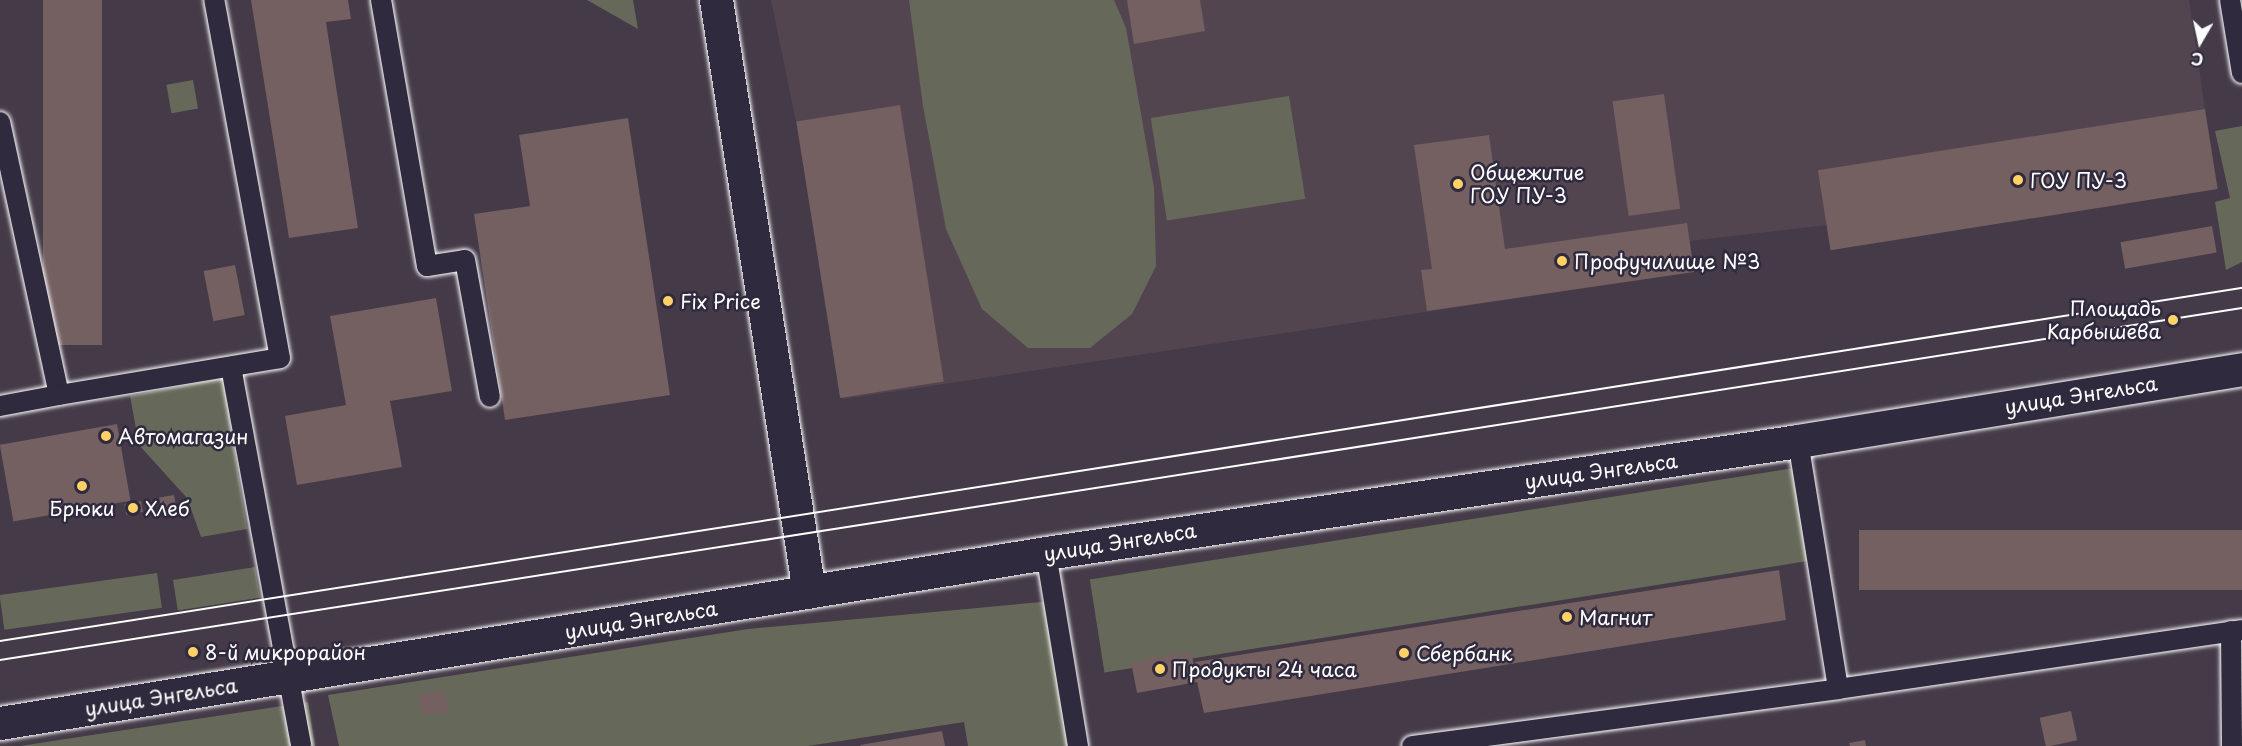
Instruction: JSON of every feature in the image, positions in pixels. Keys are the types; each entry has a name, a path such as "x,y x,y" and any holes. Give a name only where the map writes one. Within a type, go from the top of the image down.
{"main road":[{"path":"716,0 809,592"},
{"name":"улица Энгельса","path":"0,723 1046,553 1798,441 2242,369"}],"lane":[{"path":"0,406 280,358 214,0"},
{"path":"381,0 427,266 465,260 490,397"},
{"path":"2230,0 2242,72"},
{"path":"1,132 59,395"},
{"path":"231,367 291,676 301,746"},
{"path":"1798,441 1838,690"},
{"path":"1046,553 1078,746"},
{"path":"1412,746 1838,690 2237,631 2232,746"}],"shaded area":[{"path":"771,0 2189,0 2205,109 1819,172 1827,225 1690,241 1694,272 843,399 796,122"}],"green space":[{"path":"587,0 633,0 638,29"},
{"path":"909,0 1114,0 1126,28 1154,188 1156,266 1132,314 1090,348 1028,348 982,309 946,229 923,106"},
{"path":"193,80 198,109 171,113 166,85"},
{"path":"1289,96 1305,199 1167,221 1151,118"},
{"path":"2242,126 2242,262 2226,270 2215,202 2230,198 2215,131"},
{"path":"223,378 247,529 201,537 187,498 139,445 130,396"},
{"path":"1794,468 1809,561 1104,672 1090,580"},
{"path":"255,567 260,598 178,611 173,580"},
{"path":"157,573 162,608 4,630 0,595"},
{"path":"1052,601 1071,746 968,746 964,722 808,746 339,746 328,695 748,629"},
{"path":"308,702 315,746 20,746"}],"building":[{"path":"43,0 102,0 102,345 43,345"},
{"path":"251,0 348,0 351,19 326,22 358,228 289,238"},
{"path":"1127,0 1200,0 1205,31 1134,44"},
{"path":"1664,94 1680,209 1629,216 1613,101"},
{"path":"900,105 944,382 840,398 796,121"},
{"name":"ГОУ ПУ-3","path":"2205,109 2218,189 1830,250 1818,170"},
{"path":"628,118 670,395 505,420 474,214 530,206 519,135"},
{"name":"Общежитие ГОУ ПУ-3","path":"1489,135 1505,249 1687,223 1694,272 1427,311 1421,270 1432,269 1414,145"},
{"path":"2212,226 2217,253 2125,269 2120,242"},
{"path":"235,265 245,315 213,321 204,271"},
{"path":"436,298 452,391 390,401 402,467 297,485 285,416 346,405 330,316"},
{"path":"117,424 131,501 13,521 0,445"},
{"path":"174,495 176,506 161,508 159,498"},
{"name":"Хлеб","path":"141,501 143,512 126,515 124,504"},
{"path":"1859,530 2242,530 2242,590 1859,590"},
{"path":"1779,570 1786,620 1204,713 1197,682 1137,693 1131,662 1191,651 1197,680 1195,662"},
{"path":"445,690 448,712 421,716 418,694"},
{"path":"2071,711 2077,740 2046,746 2040,718"},
{"path":"942,731 945,746 860,745"},
{"path":"1865,740 1866,746 1850,746 1849,743"}],"tram line":[{"path":"0,641 2242,288"},
{"path":"0,660 2242,308"}],"place":[{"name":"ГОУ ПУ-3","path":"2018,180"},
{"name":"Общежитие ГОУ ПУ-3","path":"1458,184"},
{"name":"Профучилище №3","path":"1562,261"},
{"name":"Fix Price","path":"668,301"},
{"name":"Площадь Карбышева","path":"2173,320"},
{"name":"Автомагазин","path":"106,436"},
{"name":"Брюки","path":"82,486"},
{"name":"Хлеб","path":"133,508"},
{"name":"Магнит","path":"1567,617"},
{"name":"8-й микрорайон","path":"193,652"},
{"name":"Сбербанк","path":"1404,653"},
{"name":"Продукты 24 часа","path":"1160,669"}]}
